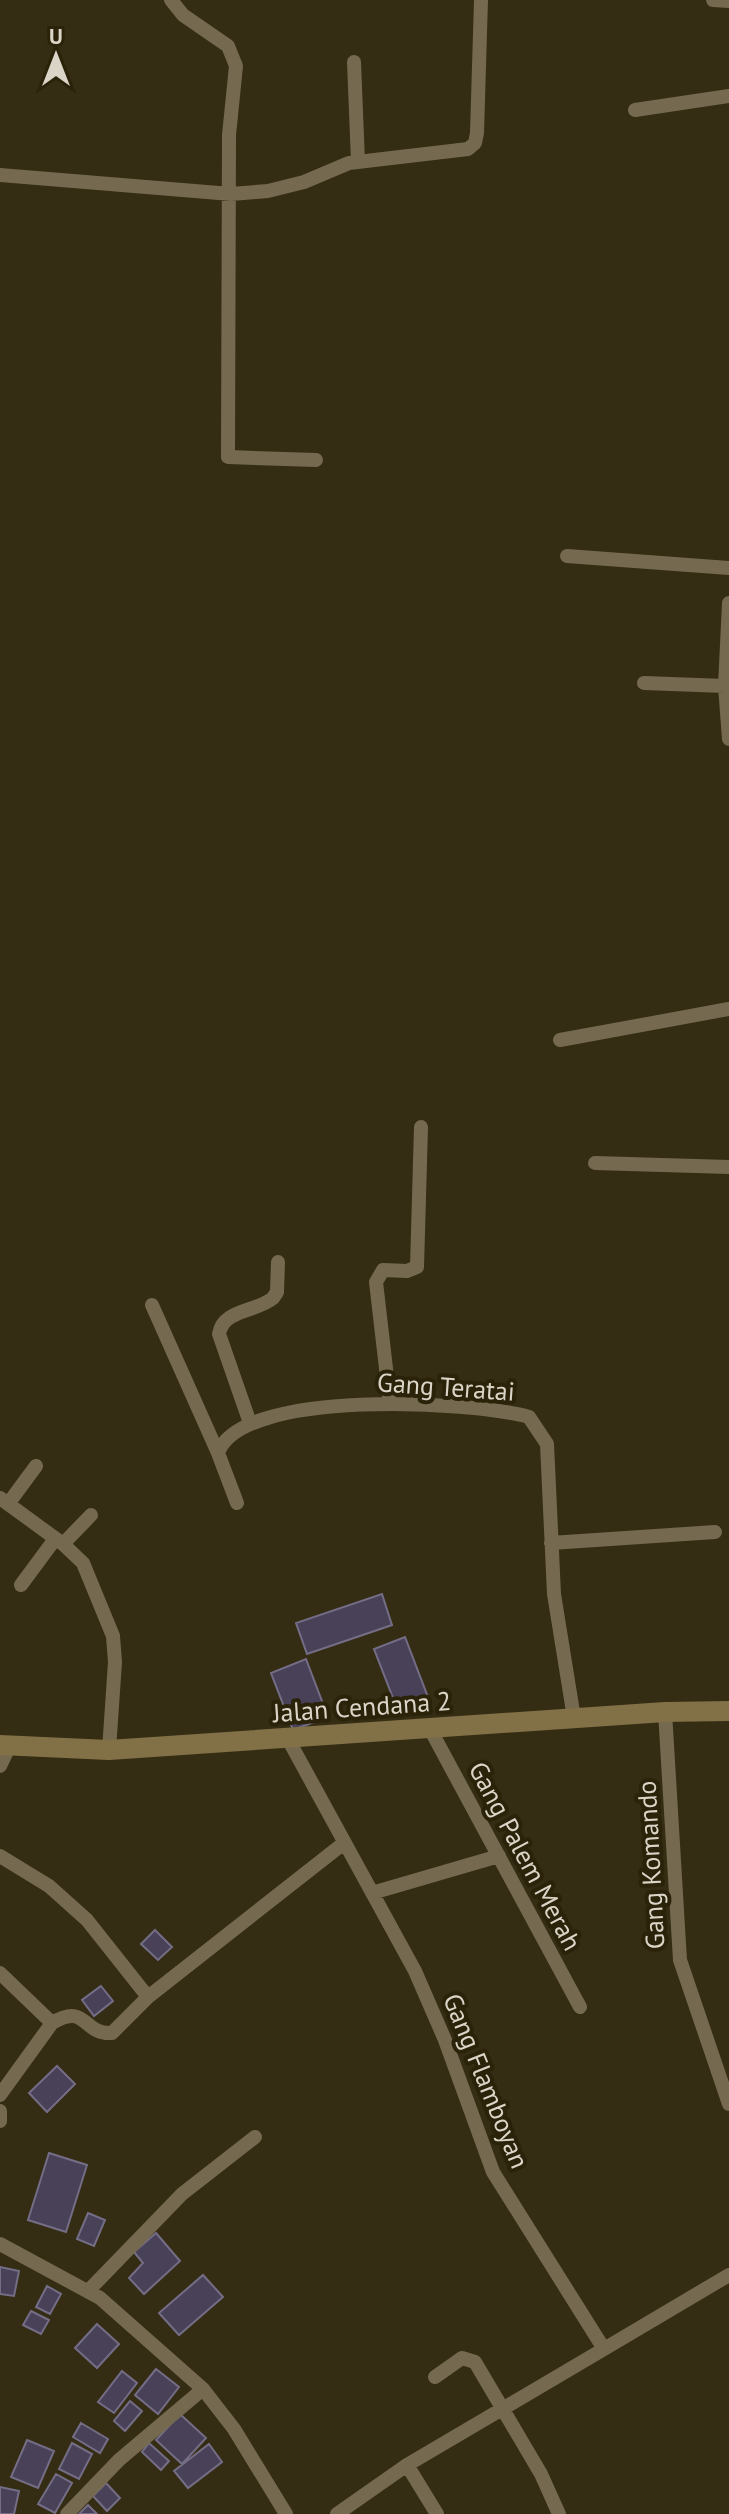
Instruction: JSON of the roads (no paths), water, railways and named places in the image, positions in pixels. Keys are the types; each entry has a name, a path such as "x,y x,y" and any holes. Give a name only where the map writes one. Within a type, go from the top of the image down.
{"street":[{"path":"171,0 183,15 228,46 235,56 229,135 228,457 316,460"},
{"path":"0,175 231,194 268,191 304,182 358,162 468,149 475,143 481,0"},
{"path":"713,0 729,1"},
{"path":"354,62 358,162"},
{"path":"635,110 729,96"},
{"path":"567,556 729,568"},
{"path":"729,603 725,686 729,739"},
{"path":"644,683 725,686"},
{"path":"560,1040 729,1009"},
{"path":"390,1403 376,1282 383,1270 407,1271 417,1267 421,1127"},
{"path":"595,1163 729,1167"},
{"path":"250,1423 219,1334 226,1319 273,1298 277,1292 278,1262"},
{"path":"152,1305 237,1503"},
{"name":"Gang Teratai","path":"218,1453 227,1436 250,1423 322,1407 390,1403 509,1412 529,1417 547,1444 554,1594 574,1718"},
{"path":"36,1466 4,1501 59,1541 83,1563 113,1636 115,1662 109,1750"},
{"path":"21,1585 59,1541 91,1515"},
{"path":"551,1543 715,1532"},
{"name":"Jalan Cendana 2","path":"3,1752 109,1750 665,1712 729,1711"},
{"name":"Gang Komando","path":"665,1712 680,1960 729,2104"},
{"name":"Gang Palem Merah","path":"429,1727 580,2007"},
{"name":"Gang Flamboyan","path":"288,1739 415,1971 445,2040 493,2172 604,2349"},
{"path":"0,2095 52,2023 67,2014 75,2014 101,2033 112,2033 148,1997 344,1843"},
{"path":"0,1856 49,1886 87,1920 148,1997"},
{"path":"372,1893 499,1856"},
{"path":"0,1973 52,2023"},
{"path":"0,2111 0,2121"},
{"path":"88,2291 182,2194 255,2137"},
{"path":"0,2244 88,2291 203,2389 234,2429 286,2514"},
{"path":"337,2514 407,2465 506,2410 729,2275"},
{"path":"435,2377 462,2358 468,2358 506,2410 559,2514"},
{"path":"67,2514 119,2460 203,2389"},
{"path":"407,2465 437,2514"}]}
